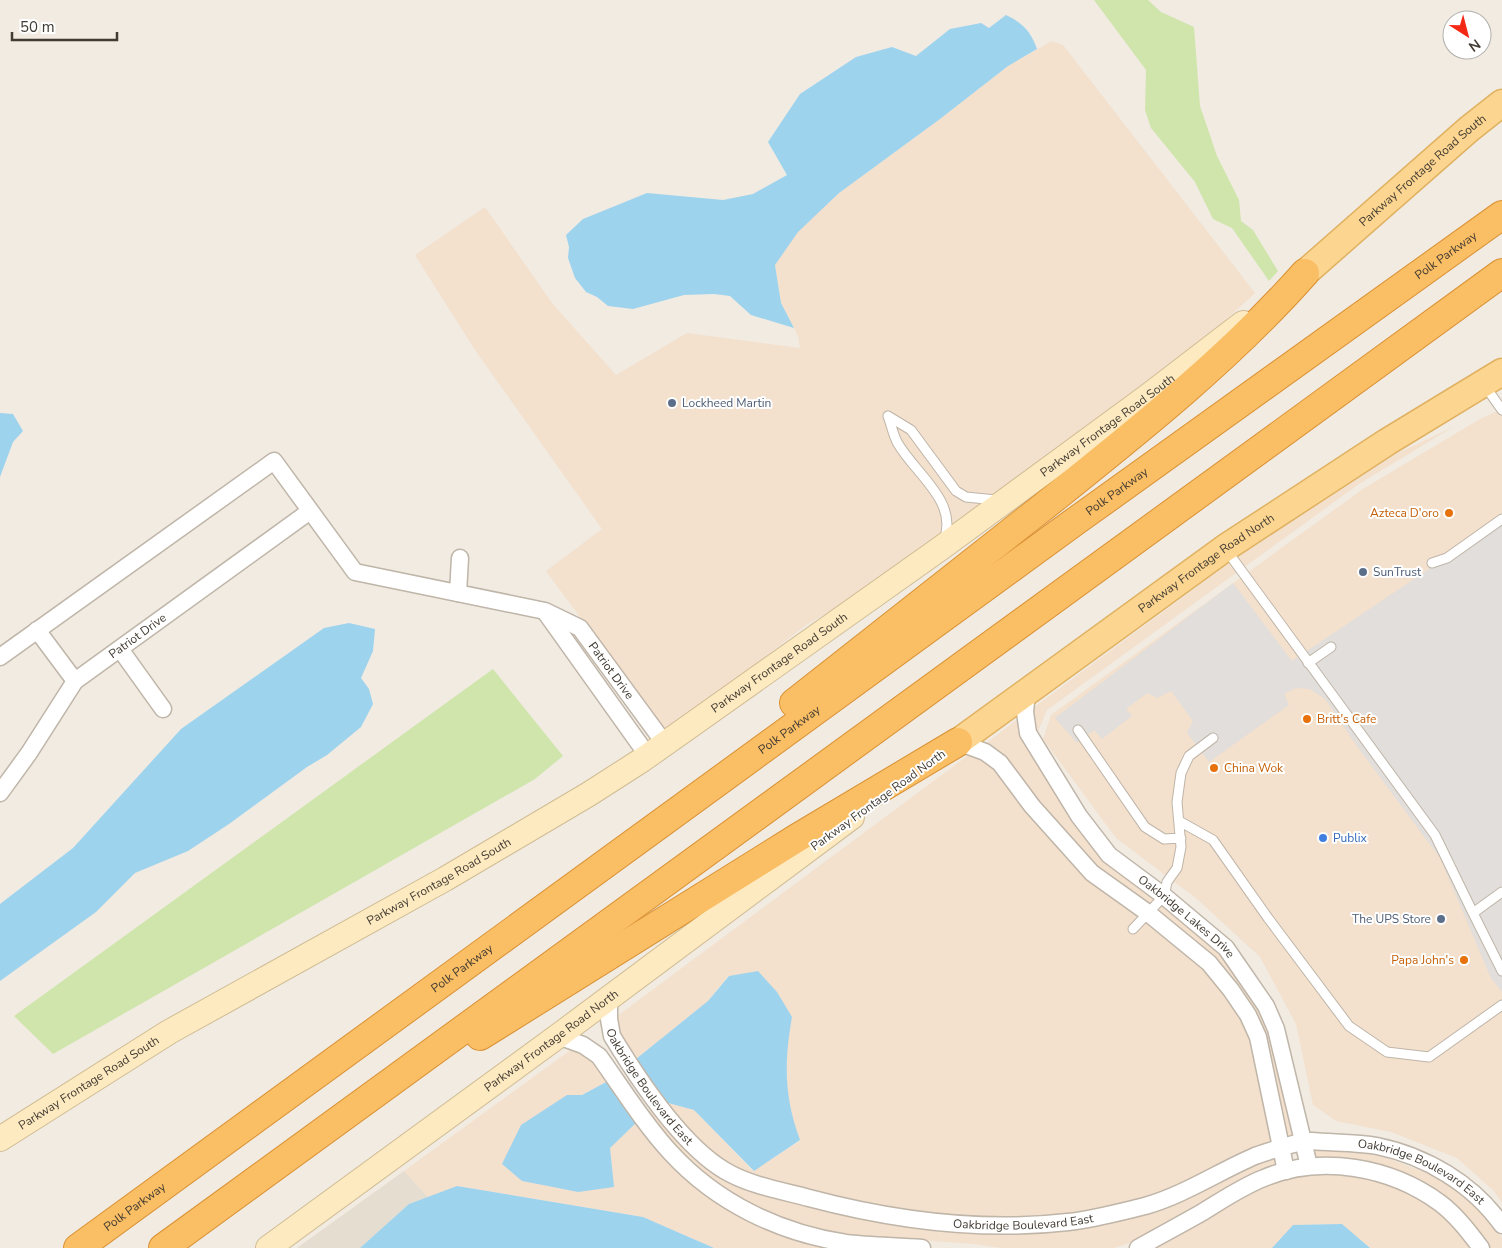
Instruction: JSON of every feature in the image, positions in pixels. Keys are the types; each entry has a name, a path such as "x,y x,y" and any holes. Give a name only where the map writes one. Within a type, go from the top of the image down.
{"highway":[{"name":"Polk Parkway","path":"78,1248 499,939 1061,531 1502,215"},
{"path":"499,939 604,851 1134,435 1283,298 1305,273"},
{"path":"163,1248 336,1120 717,846 1502,273"},
{"path":"336,1120 540,1000 797,838 958,742"}],"main road":[{"name":"Parkway Frontage Road South","path":"0,1139 169,1032 445,879 589,794 656,750 941,548 1148,396 1305,273 1469,129 1502,103"},
{"name":"Parkway Frontage Road North","path":"268,1248 609,999 858,813 1225,548 1386,442 1496,378"}],"street":[{"name":"Patriot Drive","path":"0,657 274,461 356,572 545,611 580,628 656,750"},
{"name":"Patriot Drive","path":"0,792 29,753 75,682 310,511"},
{"path":"458,593 460,558"},
{"path":"36,630 75,682"},
{"path":"120,649 163,709"},
{"name":"Oakbridge Lakes Drive","path":"1027,691 1025,712 1028,733 1079,816 1109,855 1164,896 1226,948 1266,1006 1276,1029 1309,1166"},
{"name":"Oakbridge Lakes Drive","path":"958,742 985,752 1000,762 1032,806 1092,873 1148,913 1208,963 1248,1015 1258,1037 1263,1055 1286,1171"},
{"name":"Oakbridge Boulevard East","path":"609,999 609,1018 612,1036 661,1106 698,1151 730,1174 778,1190 854,1210 958,1224 1069,1222 1148,1205 1253,1157 1304,1141 1377,1146 1419,1160 1446,1172 1475,1195 1502,1225"},
{"name":"Oakbridge Boulevard East","path":"558,1036 583,1045 599,1056 670,1153 691,1174 719,1195 764,1220 797,1232 839,1241 922,1248"},
{"name":"Oakbridge Boulevard East","path":"1138,1248 1239,1190 1266,1177 1309,1166 1348,1167 1377,1172 1406,1183 1440,1203 1466,1228 1481,1248"}],"lane":[{"path":"1496,378 1502,410"},
{"path":"941,548 946,534 948,519 944,504 897,441 888,416 911,430 956,492 966,497 1004,501"},
{"path":"1432,563 1447,558 1502,519"},
{"path":"1225,548 1435,835 1502,971"},
{"path":"1308,663 1331,647"},
{"path":"1078,730 1145,827 1164,839 1180,838"},
{"path":"1133,929 1164,896 1167,882 1177,868 1181,847 1177,802 1182,773 1189,756 1213,738"},
{"path":"1179,820 1214,840 1268,918 1349,1026 1387,1052 1428,1057 1502,1005"},
{"path":"1473,914 1502,892"}],"shaded area":[{"path":"1052,41 1063,45 1255,293 1183,359 1081,436 958,520 960,523 880,582 806,625 666,734 546,571 602,529 475,350 415,255 485,207 552,303 616,375 687,333 800,348 798,336 781,303 775,265 797,232 839,193 940,119 1008,66"},
{"path":"1502,409 1502,1203 1494,1191 1457,1158 1391,1132 1336,1121 1313,1105 1296,1024 1260,957 1197,899 1116,838 1043,739 1051,715 1363,489 1480,419"},
{"path":"1453,427 1359,484 1047,710 1037,734 1033,708 1243,553 1394,455"},
{"path":"1502,520 1502,992 1491,978 1440,858 1359,749 1325,699 1310,689 1296,688 1284,694 1289,705 1209,762 1187,733 1193,721 1171,691 1157,698 1147,693 1126,709 1132,716 1102,739 1094,730 1077,743 1055,718 1233,583 1292,661"},
{"path":"1018,719 1022,737 1032,754 1160,902 1221,953 1259,1009 1269,1031 1295,1135 1286,1138 1265,1034 1254,1011 1097,867 985,744"},
{"path":"970,754 982,759 995,768 1144,919 1204,969 1225,995 1242,1019 1251,1039 1272,1142 1193,1179 1145,1197 1107,1207 1067,1214 1028,1217 958,1216 855,1202 779,1182 733,1167 702,1145 679,1118 668,1103 694,1110 753,1171 800,1141 790,1113 786,1088 787,1045 792,1017 728,976 708,1001 636,1059 619,1033 616,1017"},
{"path":"572,1049 594,1061 608,1081 581,1095 567,1095 610,1148 637,1122 665,1158 687,1180 715,1201 761,1227 795,1239 833,1248 714,1248 643,1217 458,1186 428,1197 404,1171"},
{"path":"652,1107 668,1128 776,1198 853,1218 903,1226 958,1231 1151,1212 1200,1193 1260,1163 1275,1158 1277,1166 1262,1170 1235,1183 1132,1242 1114,1248 1002,1248 974,1244 847,1235 814,1229 766,1213 737,1197 696,1168 676,1148 648,1112"},
{"path":"1313,1149 1376,1154 1443,1179 1471,1200 1491,1222 1502,1238 1502,1248 1490,1248 1472,1224 1409,1177 1379,1164 1348,1159 1315,1159"},
{"path":"404,1171 428,1197 409,1204 360,1248 297,1248"},
{"path":"1311,1174 1348,1175 1376,1179 1404,1190 1436,1209 1461,1233 1472,1248 1370,1248 1342,1224 1293,1225 1272,1248 1155,1248 1269,1184"}],"green space":[{"path":"1094,0 1148,0 1161,12 1194,27 1200,106 1217,156 1239,200 1241,221 1253,230 1278,271 1269,281 1232,228 1213,219 1195,182 1151,128 1145,110 1146,70"},
{"path":"493,669 563,756 535,779 53,1054 14,1016"}],"water":[{"path":"1006,15 1026,29 1037,49 1008,66 940,119 839,193 798,232 775,265 781,303 794,328 751,315 730,296 714,294 684,295 633,309 608,306 597,297 586,292 575,278 568,258 569,247 566,235 583,219 647,193 723,200 753,194 787,175 768,142 800,94 856,57 892,47 916,56 950,29 981,23 989,28"},
{"path":"0,413 13,414 23,431 13,442 0,477"},
{"path":"349,623 375,629 373,651 361,678 369,689 373,704 361,727 327,755 188,851 135,873 96,912 0,981 0,904 73,848 181,729 324,628"},
{"path":"758,971 777,992 792,1017 787,1079 791,1109 800,1140 754,1171 694,1110 668,1103 636,1059 708,1001 729,976"},
{"path":"608,1081 637,1122 610,1148 614,1187 578,1192 522,1181 502,1164 521,1125 567,1095 582,1095"},
{"path":"457,1186 643,1217 714,1248 360,1248 409,1204"},
{"path":"1342,1224 1370,1248 1272,1248 1293,1225"}],"place":[{"name":"Lockheed Martin","path":"672,403"},
{"name":"Azteca D'oro","path":"1449,513"},
{"name":"SunTrust","path":"1363,572"},
{"name":"Britt's Cafe","path":"1307,719"},
{"name":"China Wok","path":"1214,768"},
{"name":"Publix","path":"1323,838"},
{"name":"The UPS Store","path":"1441,919"},
{"name":"Papa John's","path":"1464,960"}]}
